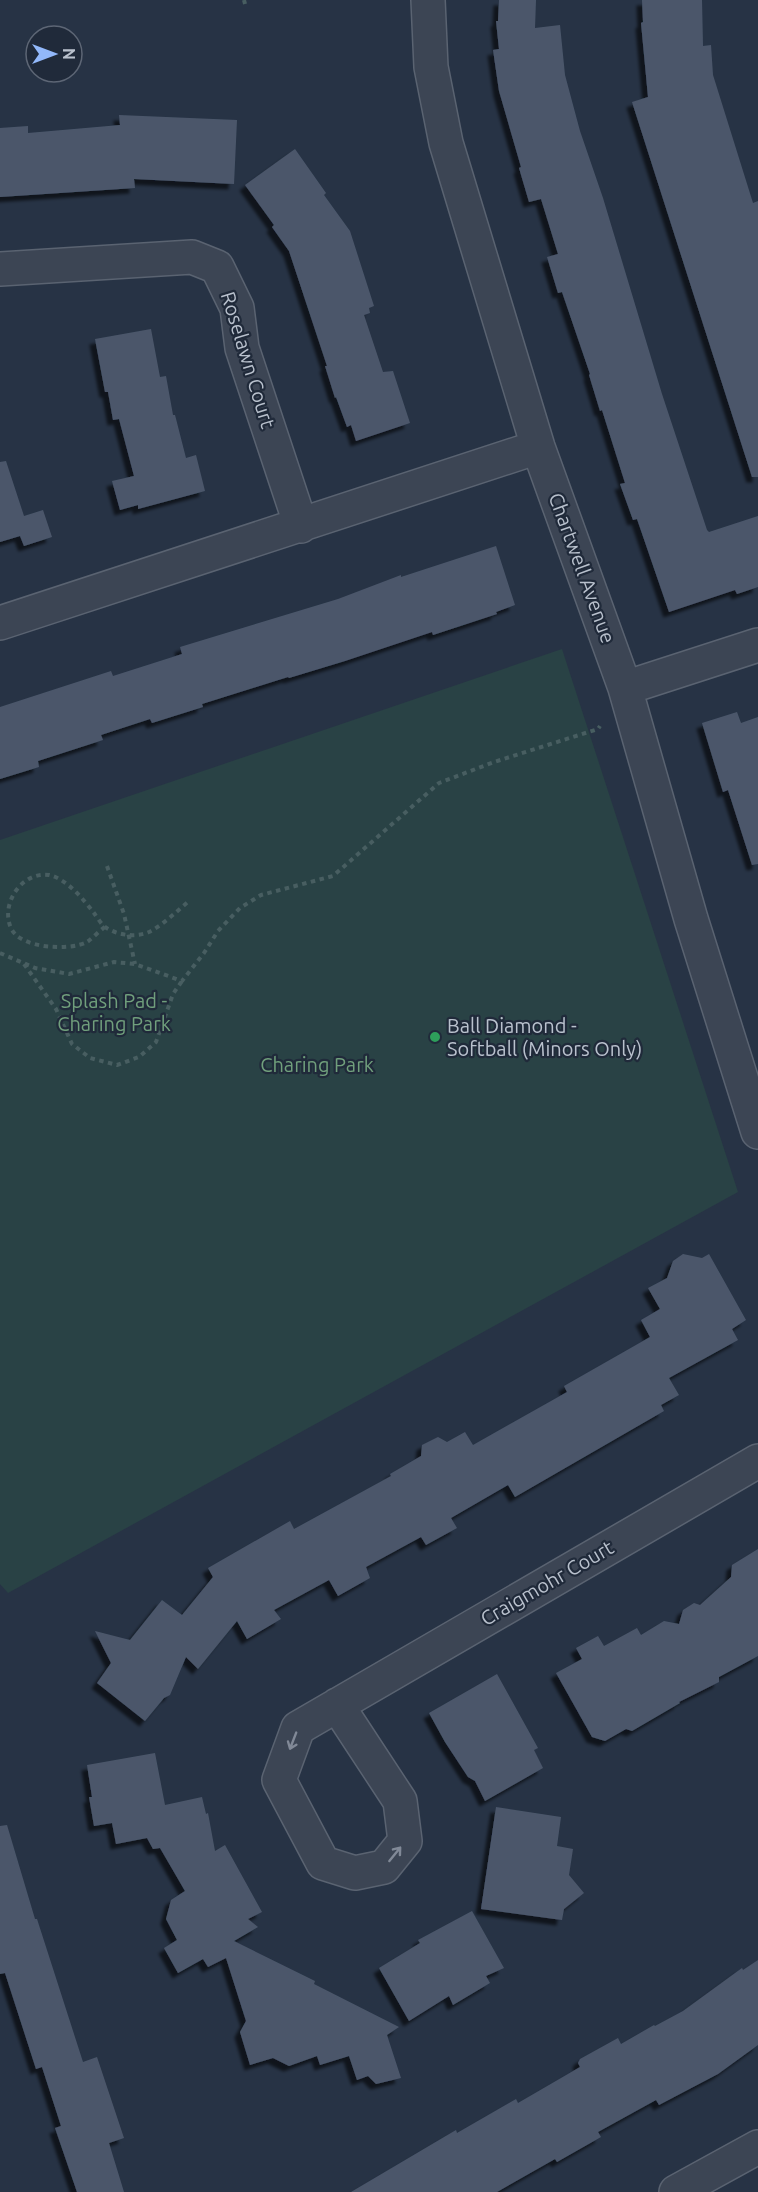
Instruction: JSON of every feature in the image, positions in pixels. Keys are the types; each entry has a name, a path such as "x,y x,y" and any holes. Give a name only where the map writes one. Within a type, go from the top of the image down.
{"street":[{"name":"Chartwell Avenue","path":"428,0 431,67 446,143 538,447 625,688 691,919 758,1132"},
{"name":"Roselawn Court","path":"0,269 192,257 217,267 237,308 242,348 301,526"},
{"path":"0,623 538,447"},
{"path":"625,688 758,645"},
{"name":"Craigmohr Court","path":"337,1706 400,1801 404,1831 405,1841 384,1867 355,1873 323,1863 279,1780 298,1728 758,1461"},
{"path":"676,2192 758,2147"}],"path":[{"path":"23,963 56,1009 72,1044 90,1058 117,1065 139,1057 156,1042 172,994 218,931 240,908 261,895 333,876 439,783 495,762 598,729 625,688"},
{"path":"107,866 124,914 135,964"},
{"path":"105,927 87,942 54,948 24,941 11,929 8,913 14,893 25,880 40,875 51,876 69,885 105,927 129,936 149,932 189,901"},
{"path":"0,953 35,968 69,974 114,962 135,964 182,981"}],"green space":[{"name":"Charing Park","path":"562,649 738,1192 8,1593 0,1584 0,840"}],"building":[{"path":"499,0 536,0 535,28 560,25 565,75 580,131 707,530 709,532 758,516 758,587 737,594 735,590 669,612 637,519 633,520 620,484 625,483 602,410 600,411 562,292 558,293 547,257 558,254 541,199 529,202 519,168 521,167 499,91 493,50 499,49 496,21 498,21"},
{"path":"642,0 702,0 703,46 711,45 713,75 753,203 758,201 758,477 752,477 632,102 648,97 641,23 643,22"},
{"path":"119,115 237,120 234,184 134,179 135,188 0,197 0,128 28,126 28,133 120,125"},
{"path":"295,149 350,231 374,306 369,308 370,313 364,315 383,372 393,371 410,423 356,441 351,425 347,427 335,398 325,366 327,366 289,251 272,227 274,225 245,185"},
{"path":"151,329 160,377 166,376 173,415 175,415 186,458 196,455 205,491 138,509 138,505 120,510 112,481 134,476 119,419 113,420 108,392 105,392 95,339"},
{"path":"6,461 24,516 43,510 52,537 24,546 20,536 0,542 0,462"},
{"path":"496,546 515,605 496,612 497,614 202,704 203,707 152,723 150,719 101,735 103,740 38,761 39,767 0,779 0,707 111,671 113,676 182,654 180,647 338,599 401,575 401,577"},
{"path":"737,712 741,723 758,717 758,864 752,865 728,790 723,792 702,723"},
{"path":"683,1254 702,1258 709,1254 746,1320 732,1329 738,1340 669,1378 679,1395 661,1405 664,1411 515,1497 508,1485 451,1518 457,1528 426,1545 421,1537 366,1567 370,1578 338,1596 329,1580 274,1610 281,1619 247,1639 237,1621 198,1669 186,1657 170,1695 164,1698 145,1721 97,1683 111,1663 95,1631 130,1640 162,1600 182,1615 213,1577 208,1568 290,1521 294,1529 391,1476 390,1474 421,1456 422,1445 438,1437 447,1442 465,1432 473,1445 567,1392 564,1386 650,1337 641,1320 660,1309 648,1288 667,1278 673,1261"},
{"path":"758,1549 758,1656 719,1677 719,1682 679,1702 632,1731 626,1729 605,1741 592,1737 556,1673 582,1659 576,1648 598,1636 604,1646 637,1628 641,1635 664,1621 679,1624 683,1610 694,1603 700,1605 731,1577 732,1565"},
{"path":"497,1674 538,1748 534,1750 543,1768 485,1801 475,1781 468,1777 429,1713"},
{"path":"155,1753 165,1805 202,1797 206,1814 208,1813 215,1851 225,1845 262,1912 248,1919 258,1927 234,1941 315,1981 314,1984 399,2027 387,2035 401,2078 376,2084 368,2076 357,2080 349,2056 320,2065 317,2056 289,2066 273,2058 250,2065 240,2032 246,2021 226,1958 208,1967 203,1959 178,1973 164,1948 177,1940 166,1919 171,1900 185,1891 160,1848 153,1849 147,1838 116,1844 112,1823 94,1826 89,1797 92,1797 87,1765"},
{"path":"496,1807 561,1817 557,1846 573,1849 569,1875 584,1893 564,1909 562,1920 481,1909"},
{"path":"7,1825 35,1919 37,1919 83,2062 97,2057 124,2138 109,2143 124,2192 77,2192 55,2128 61,2126 42,2067 36,2069 5,1973 0,1974 0,1826"},
{"path":"472,1911 504,1968 486,1976 490,1983 453,2005 449,1996 409,2021 379,1968 420,1943 418,1940"},
{"path":"758,1960 758,2045 718,2074 659,2105 656,2100 598,2132 601,2137 557,2162 555,2159 497,2192 351,2192 456,2130 457,2133 516,2099 518,2103 580,2067 578,2063 580,2059 618,2038 621,2044 683,2011 742,1968 743,1970"}],"place":[{"name":"Ball Diamond - Softball (Minors Only)","path":"435,1037"}],"park label":[{"name":"Splash Pad - Charing Park","path":"114,1012"}]}
